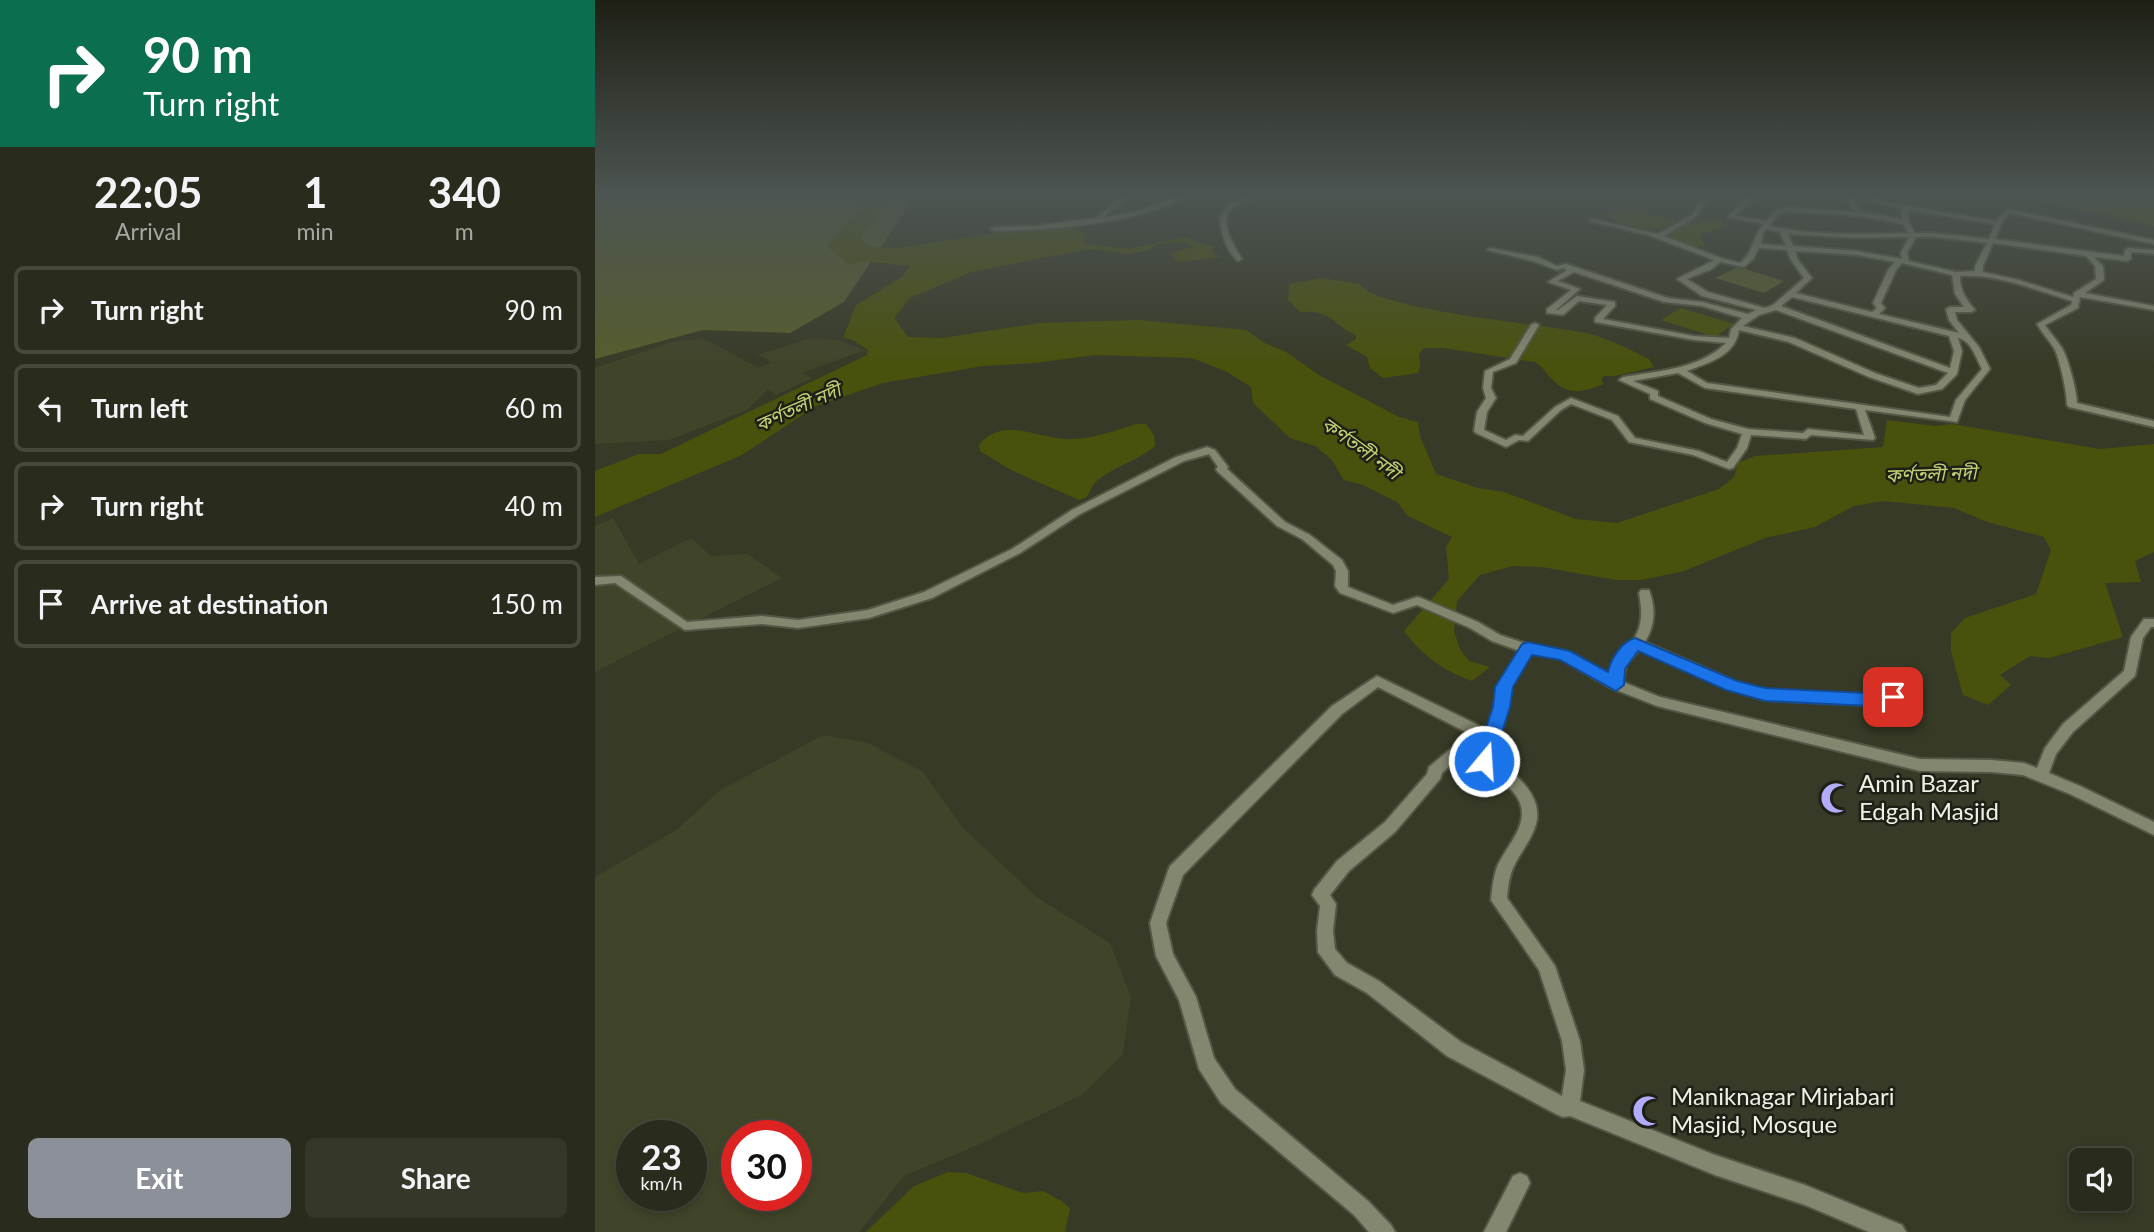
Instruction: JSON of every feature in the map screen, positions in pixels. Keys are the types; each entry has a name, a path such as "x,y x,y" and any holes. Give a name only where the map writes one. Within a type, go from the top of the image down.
{"street":[{"path":"1235,253 1238,259"},
{"path":"1504,253 1637,288 1667,300 1703,304 1749,317"},
{"path":"1703,253 1741,265 1753,253"},
{"path":"1793,253 1808,278 1776,307 1749,317 1738,327 1733,334 1733,341 1720,354 1679,370 1623,380 1655,393 1653,397 1670,405 1747,432 1806,436 1808,432 1870,438 1860,408"},
{"path":"1860,253 1957,274 1979,275 2077,297 2154,308"},
{"path":"1873,315 1881,307 1877,303 1886,291 1889,272 1903,262 1904,253"},
{"path":"1979,275 1979,266 1985,253"},
{"path":"2084,253 2127,259 2128,253"},
{"path":"2088,254 2099,266 2101,280 2077,297 2075,306 2067,312 2041,324 2050,342 2059,348 2065,368 2065,381 2074,396 2072,405 2154,424"},
{"path":"1719,260 1681,279 1705,294 1765,310"},
{"path":"1571,270 1552,282 1576,289 1550,311 1560,313 1577,298 1612,304 1598,320 1694,338 1733,341"},
{"path":"1679,370 1705,385 1954,420 1961,400 1986,369 1975,346 1953,320 1950,309 1972,310 1959,297 1956,287 1957,274"},
{"path":"1790,293 1967,337"},
{"path":"1776,307 1954,372"},
{"path":"1535,325 1513,360 1489,371 1487,388 1491,398 1482,412 1479,431 1506,444 1518,438 1525,439 1543,427 1554,409 1571,401 1615,418 1632,440 1696,453 1729,466 1742,448 1747,432"},
{"path":"1738,327 1792,340 1872,375 1918,391 1939,387 1954,372 1958,351 1953,334"},
{"path":"595,581 617,579 685,626 761,620 799,624 869,614 928,595 1016,551 1076,512 1180,459 1207,450 1212,452 1223,467 1221,469 1281,524 1306,537 1338,563 1342,571 1341,586 1344,590 1394,609 1417,601 1474,625 1496,638 1564,655 1616,685 1657,701 1920,765 2024,769 2154,829"},
{"path":"1616,685 1616,669 1622,657 1646,627 1646,593"},
{"path":"2041,776 2050,752 2068,728 2130,673 2137,636 2148,622 2154,623"},
{"path":"1635,643 1732,685 1765,695 1890,701 1893,697 1906,695"},
{"path":"1528,648 1504,687 1501,707 1484,761 1496,766 1513,781 1527,801 1530,822 1503,871 1499,900 1546,967 1571,1041 1575,1070 1570,1106"},
{"path":"1384,1232 1361,1208 1228,1096 1206,1062 1187,997 1165,956 1159,923 1176,871 1337,710 1377,681 1473,729 1472,739 1434,771 1435,775 1390,827 1365,845 1329,880 1320,895 1328,904 1325,931 1327,952 1341,970 1373,987 1454,1049 1563,1107 1570,1106 1715,1166 1805,1195 1895,1232"},
{"path":"1495,1232 1520,1183"}],"shaded area":[{"path":"595,253 876,253 844,302 790,333 703,330 595,359"},
{"path":"1738,267 1784,281 1764,293 1715,278"},
{"path":"703,338 759,368 772,362 757,355 810,338 838,340 865,350 802,373 813,378 776,395 768,389 747,410 669,440 595,444 595,368 672,342"},
{"path":"613,518 639,564 691,538 711,556 748,554 782,578 595,672 595,526"},
{"path":"823,735 868,743 923,772 963,828 1038,898 1110,943 1131,997 1123,1054 1083,1094 978,1145 904,1176 859,1232 595,1232 595,877 678,829 719,791"}],"water":[{"name":"কর্ণতলী নদী","path":"836,253 1067,253 971,272 910,298 894,318 908,337 942,338 1040,323 1139,320 1246,330 1265,343 1286,352 1319,375 1399,417 1418,422 1420,436 1436,474 1478,488 1504,492 1576,519 1617,523 1719,489 1734,477 1738,463 1755,456 1883,447 1887,420 1935,426 1952,424 2100,449 2154,444 2154,552 2135,561 2141,582 2105,583 2123,637 2049,658 2030,656 2000,675 2011,685 1988,705 1963,695 1951,652 1951,633 1965,618 2036,594 2051,550 2044,537 1987,522 1954,508 1883,501 1854,506 1815,527 1765,538 1684,571 1642,580 1615,580 1542,567 1513,566 1480,575 1457,601 1454,631 1460,649 1469,661 1490,667 1472,681 1434,661 1418,648 1404,631 1449,579 1446,547 1452,537 1408,516 1397,502 1363,485 1344,480 1331,459 1315,446 1290,438 1253,403 1251,387 1227,372 1192,358 1095,355 983,366 883,383 816,406 742,455 595,517 595,471 639,454 661,454 867,355 868,350 853,340 843,338 856,305 902,277 910,266 864,261 849,265"},
{"name":"কর্ণতলী নদী","path":"1172,253 1215,253 1221,257 1180,262 1174,260"},
{"path":"1322,278 1360,284 1374,294 1432,310 1594,335 1649,359 1654,367 1604,376 1601,379 1604,384 1576,391 1557,384 1535,362 1443,348 1424,348 1419,354 1418,373 1383,378 1370,368 1367,357 1346,345 1356,339 1356,335 1326,315 1300,312 1288,300 1289,284"},
{"path":"1681,308 1734,324 1715,337 1661,320"},
{"path":"1146,424 1154,435 1155,446 1100,479 1085,498 1079,500 1011,470 980,451 979,445 988,436 1009,430 1075,439"},
{"path":"948,1172 966,1173 1023,1193 1043,1191 1070,1209 1065,1232 866,1232 914,1186"}],"place":[{"name":"Amin Bazar Edgah Masjid","path":"1836,798"},
{"name":"Maniknagar Mirjabari Masjid, Mosque","path":"1648,1111"}],"route":[{"path":"1484,761 1501,707 1501,694 1528,648 1564,655 1616,685 1616,669 1622,657 1635,643 1732,685 1765,695 1890,701 1893,697"}]}
